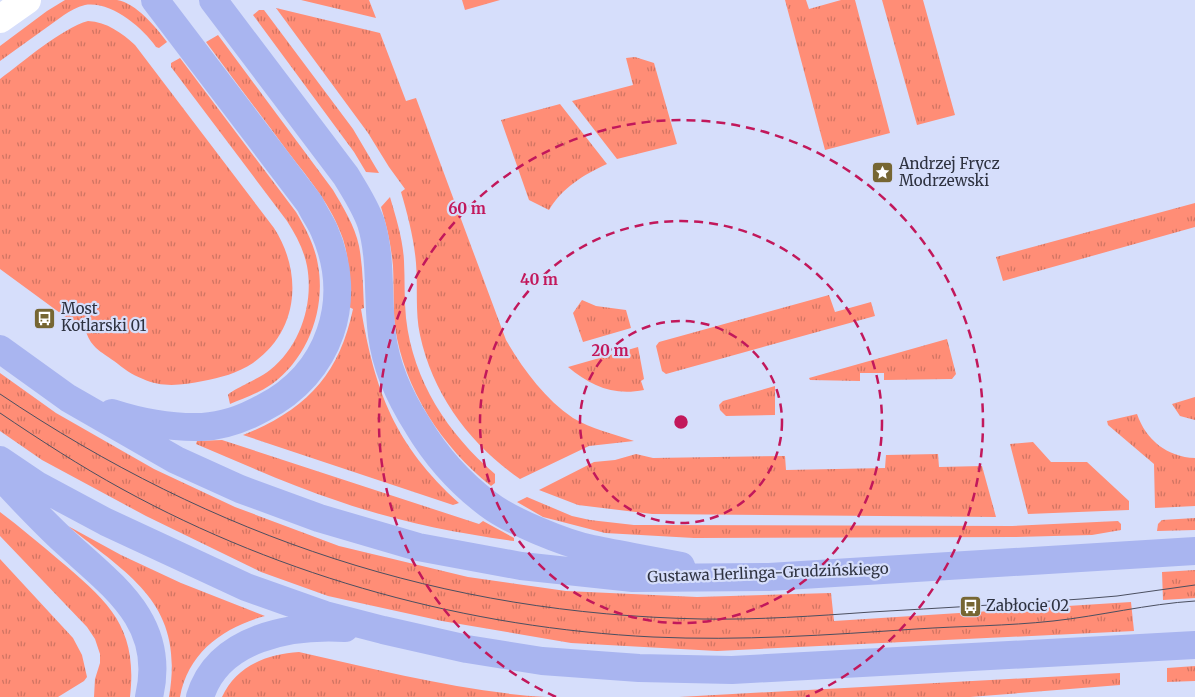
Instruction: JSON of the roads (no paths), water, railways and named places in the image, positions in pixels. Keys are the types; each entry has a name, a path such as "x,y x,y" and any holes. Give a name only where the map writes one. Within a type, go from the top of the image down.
{"main road":[{"path":"68,398 125,417 168,425 203,427 252,414 278,401 300,384 318,359 329,337 336,311 337,286 334,259 324,230 310,204 155,0"},
{"path":"213,0 346,176 359,197 370,222 374,239 382,335 396,387 426,440 465,485 490,506 549,535 590,548 689,567 769,577"},
{"name":"Gustawa Herlinga-Grudzińskiego","path":"0,349 68,398 176,460 240,489 319,518 418,547 521,566 633,578 769,577 1195,551"},
{"path":"0,460 37,484 106,522 246,587 325,615 383,630 467,649 542,662 639,668 732,670 1195,645"},
{"path":"0,476 63,540 114,585 133,608 143,626 151,649 151,688 149,697"},
{"path":"200,697 208,678 218,664 254,640 285,632 331,627 383,630"}],"street":[{"path":"0,20 27,0"}],"tram line":[{"path":"0,394 81,445 164,489 248,527 334,559 422,584 513,602 606,614 702,619 744,619 1081,599 1195,585"},
{"path":"0,413 122,489 184,521 247,548 313,573 379,593 447,610 515,623 584,632 653,637 752,638 1036,623 1195,601"}],"place":[{"name":"Andrzej Frycz Modrzewski","path":"883,173"},
{"name":"Most Kotlarski 01","path":"45,318"},
{"name":"Zabłocie 02","path":"970,606"}]}
